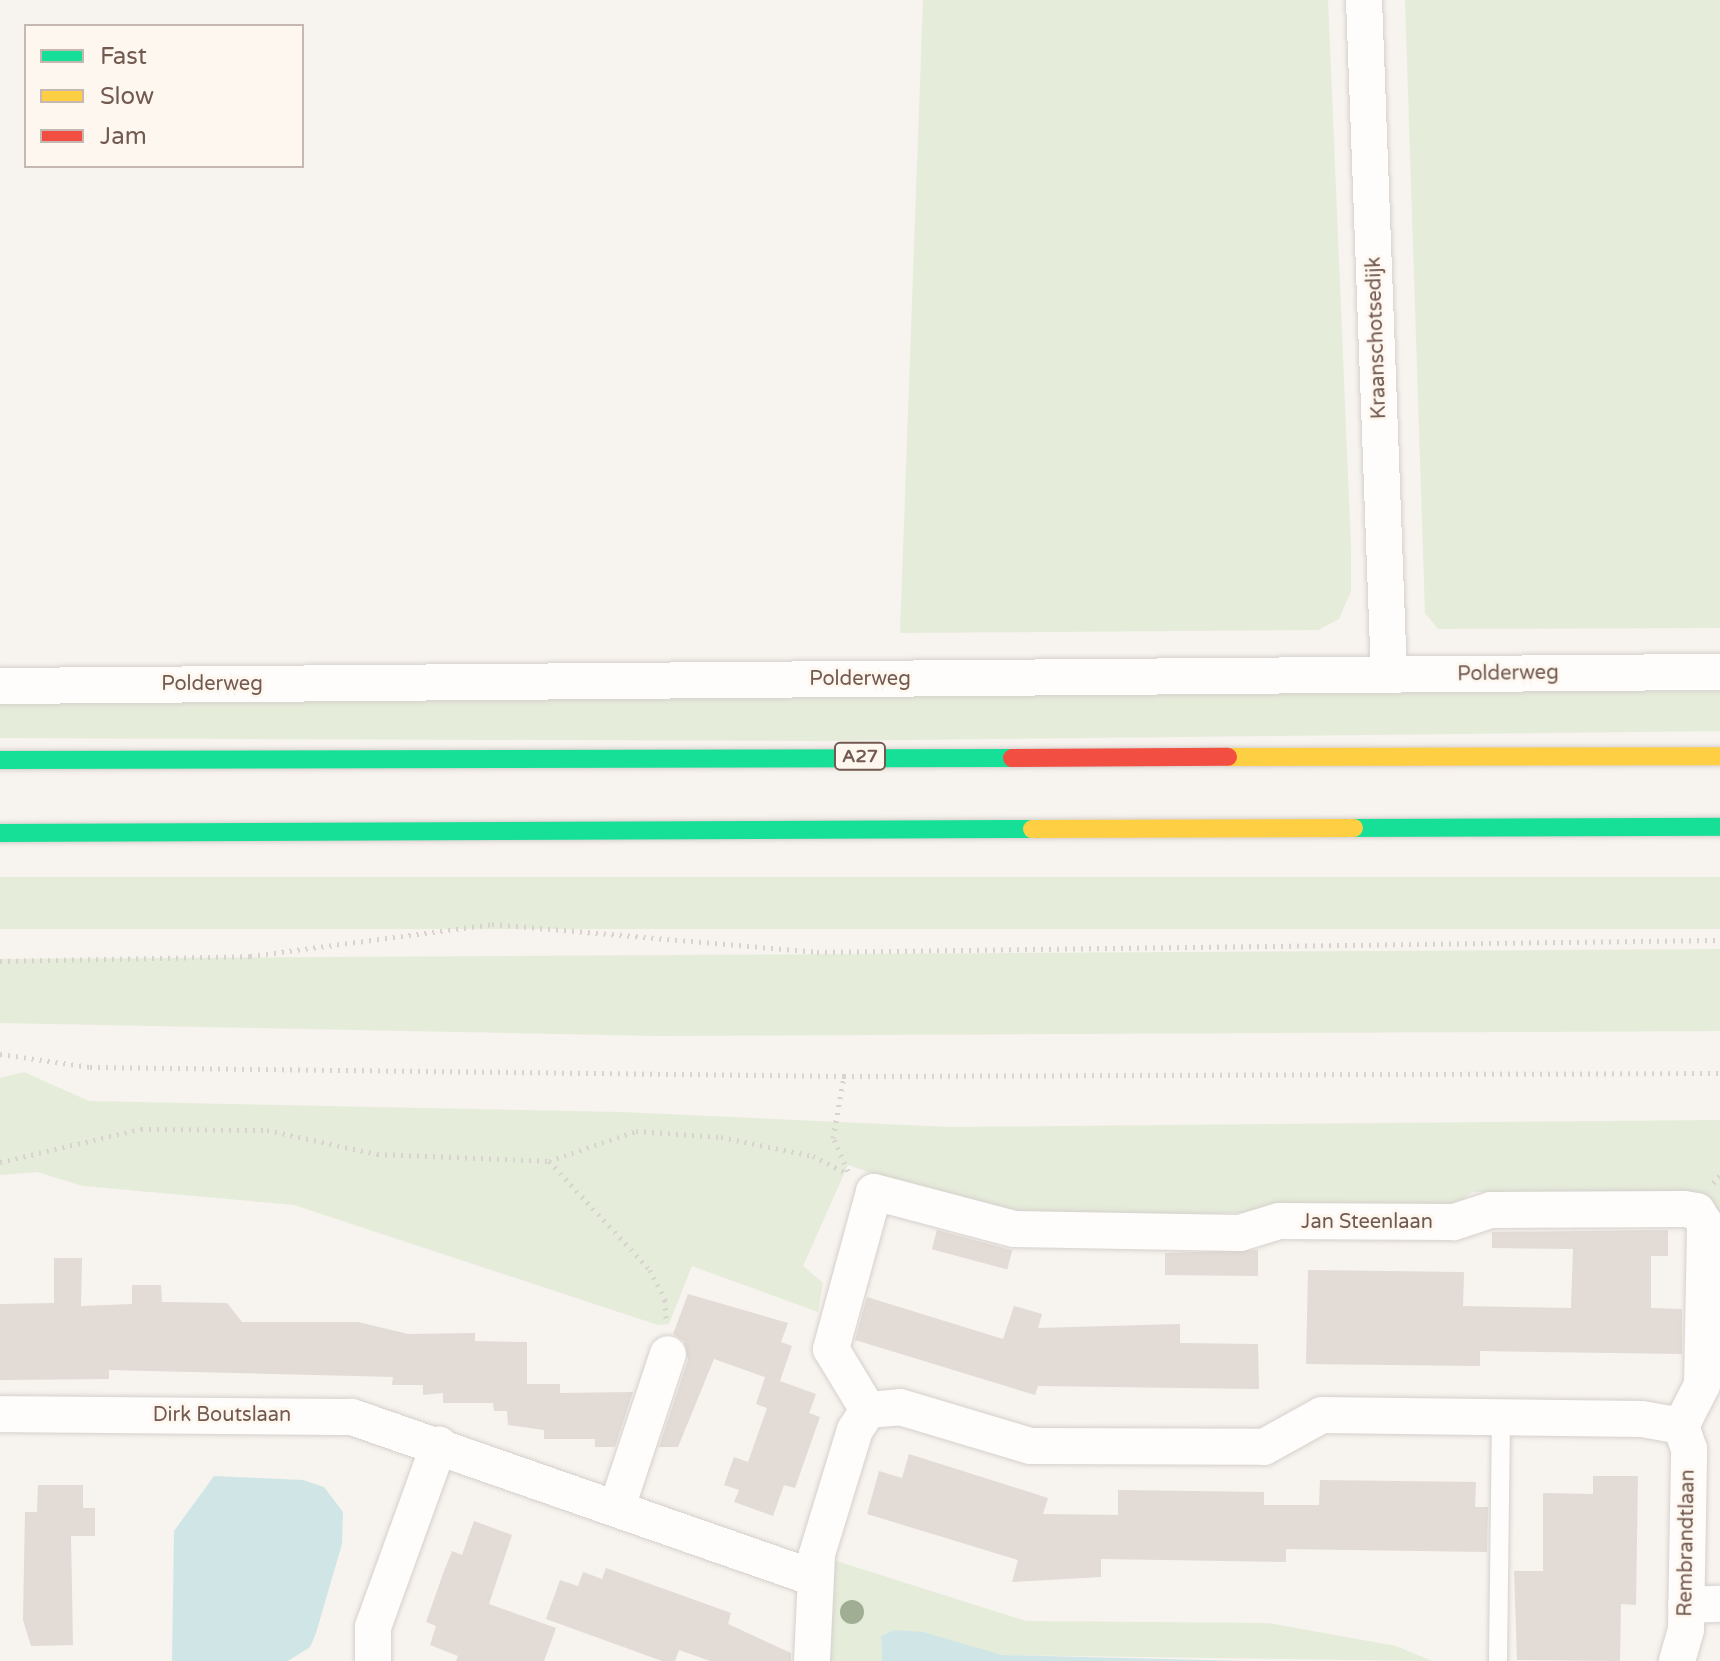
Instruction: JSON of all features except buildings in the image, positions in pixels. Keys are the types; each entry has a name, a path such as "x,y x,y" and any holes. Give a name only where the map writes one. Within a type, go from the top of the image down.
{"highway":[{"name":"A27","path":"0,760 1720,756"},
{"path":"0,833 1720,827"}],"street":[{"name":"Kraanschotsedijk","path":"1364,0 1389,675"},
{"name":"Polderweg","path":"0,686 1720,672"},
{"path":"862,1183 831,1349 868,1410"},
{"name":"Jan Steenlaan","path":"862,1183 1014,1229 1240,1233 1279,1221 1453,1222 1491,1210 1697,1211 1705,1224 1702,1385 1681,1426"},
{"path":"617,1507 668,1354"},
{"path":"868,1410 900,1407 1030,1446 1264,1447 1322,1415 1642,1419 1681,1426"},
{"path":"812,1661 812,1577 855,1430 868,1410"},
{"name":"Dirk Boutslaan","path":"0,1414 352,1417 812,1577"},
{"name":"Rembrandtlaan","path":"1677,1661 1703,1604 1689,1449 1681,1426"},
{"path":"373,1661 373,1627 439,1445"}],"lane":[{"path":"1498,1661 1501,1417"}],"path":[{"path":"0,961 250,956 492,924 817,952 1720,940"},
{"path":"0,1054 90,1067 844,1076 1720,1073"},
{"path":"844,1076 833,1138 862,1183"},
{"path":"0,1162 141,1129 267,1130 377,1154 549,1161 636,1131 721,1137 798,1153 862,1183"},
{"path":"549,1161 650,1270 665,1300 668,1354"}],"green space":[{"path":"923,0 1328,0 1351,548 1351,591 1339,619 1318,630 900,633"},
{"path":"1405,0 1720,0 1720,628 1438,629 1425,613"},
{"path":"1720,691 1720,731 816,741 0,738 0,692"},
{"path":"0,877 1720,877 1720,929 0,929"},
{"path":"1720,949 1720,1031 659,1036 0,1023 0,959"},
{"path":"24,1072 89,1101 622,1112 950,1127 1720,1120 1720,1215 1690,1192 1638,1191 1472,1192 1453,1208 1039,1217 941,1197 848,1165 803,1266 823,1283 818,1312 692,1266 669,1324 658,1325 294,1205 83,1186 37,1172 0,1175 0,1078"},
{"path":"830,1559 1026,1621 1268,1623 1396,1646 1432,1661 1002,1655 894,1630 881,1636 882,1661 829,1661"}],"shaded area":[{"path":"214,1476 303,1480 324,1487 343,1512 342,1544 316,1633 310,1647 288,1661 172,1661 174,1531"},
{"path":"894,1630 923,1632 1002,1655 1246,1661 882,1661 881,1636"}],"traffic: fast":[{"path":"0,760 1012,758"},
{"path":"1354,828 1720,827"},
{"path":"0,833 1032,829"}],"traffic: slow":[{"path":"1228,757 1720,756"},
{"path":"1032,829 1354,828"}],"traffic: jam":[{"path":"1012,758 1228,757"}]}
